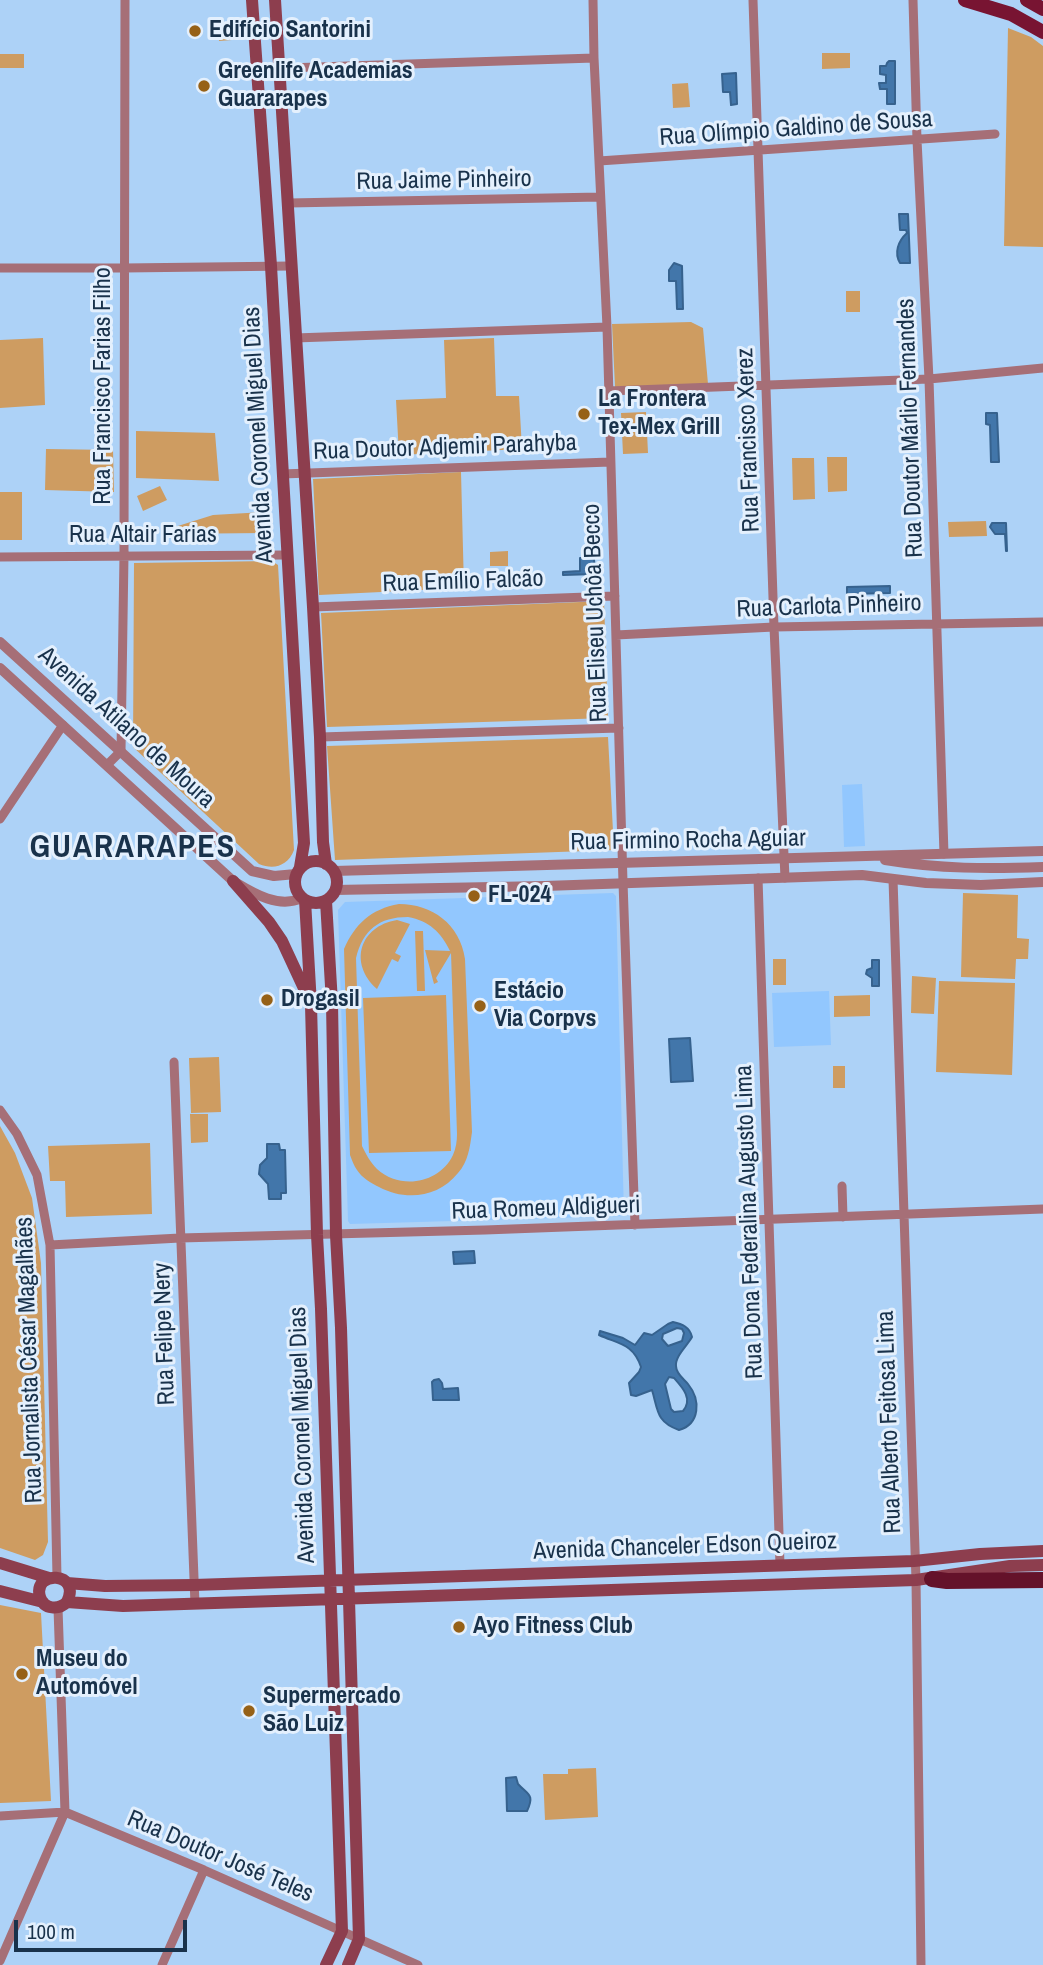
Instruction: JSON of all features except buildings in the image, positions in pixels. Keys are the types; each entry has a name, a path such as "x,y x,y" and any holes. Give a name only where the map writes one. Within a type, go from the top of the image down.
{"highway":[{"path":"924,1580 1043,1580"}],"main road":[{"name":"Avenida Coronel Miguel Dias","path":"252,0 271,266 304,850 298,870"},
{"name":"Avenida Coronel Miguel Dias","path":"275,0 313,607 323,842 330,867"},
{"path":"965,0 1011,14 1043,32"},
{"path":"1028,0 1043,2"},
{"path":"1028,0 1043,9"},
{"path":"261,136 283,135"},
{"path":"313,861 330,867 337,881 335,890 326,901 317,903 304,899 295,886 298,870 313,861"},
{"path":"233,881 282,941 311,1005"},
{"name":"Avenida Coronel Miguel Dias","path":"304,899 311,1005 342,1931 326,1965"},
{"name":"Avenida Coronel Miguel Dias","path":"326,901 332,1003 359,1939 348,1965"},
{"path":"323,1380 342,1379"},
{"name":"Avenida Chanceler Edson Queiroz","path":"0,1563 58,1580 105,1586 194,1585 914,1561 1043,1550"},
{"name":"Avenida Chanceler Edson Queiroz","path":"63,1605 349,1600 924,1580 947,1574 1010,1566 1043,1565"},
{"path":"575,1592 625,1571"},
{"path":"451,1576 452,1596"},
{"path":"0,1591 43,1602 49,1607 63,1605 71,1592 58,1580 45,1581 40,1590 43,1602"},
{"path":"336,1771 354,1770"}],"street":[{"name":"Rua Francisco Farias Filho","path":"121,751 125,0"},
{"name":"Rua Eliseu Uchôa Becco","path":"593,0 607,327 635,1225"},
{"name":"Rua Francisco Xerez","path":"753,0 785,878"},
{"name":"Rua Doutor Márlio Fernandes","path":"914,0 944,855"},
{"path":"256,69 594,58"},
{"name":"Rua Olímpio Galdino de Sousa","path":"599,161 995,134"},
{"name":"Rua Jaime Pinheiro","path":"289,203 600,197"},
{"path":"0,268 291,266"},
{"path":"295,338 607,327"},
{"path":"608,391 929,379 1043,368"},
{"name":"Rua Doutor Adjemir Parahyba","path":"282,474 610,461"},
{"name":"Rua Altair Farias","path":"0,557 286,555"},
{"name":"Rua Emílio Falcão","path":"313,607 615,596"},
{"name":"Rua Carlota Pinheiro","path":"616,635 774,627 1043,622"},
{"name":"Avenida Atilano de Moura","path":"0,642 252,871 274,876 298,870"},
{"name":"Avenida Atilano de Moura","path":"0,668 233,881 256,895 277,901 304,899"},
{"path":"0,819 63,725"},
{"path":"320,737 619,728"},
{"path":"107,765 121,751"},
{"name":"Rua Firmino Rocha Aguiar","path":"330,867 623,864 1043,851"},
{"path":"869,858 967,869 1043,867"},
{"name":"Rua Firmino Rocha Aguiar","path":"335,890 862,875 926,883 981,885 1043,882"},
{"name":"Rua Dona Federalina Augusto Lima","path":"758,878 780,1565"},
{"name":"Rua Alberto Feitosa Lima","path":"893,878 914,1561 924,1580 920,1965"},
{"name":"Rua Felipe Nery","path":"174,1062 195,1604"},
{"name":"Rua Jornalista César Magalhães","path":"0,1110 17,1133 37,1175 50,1245 58,1580"},
{"path":"842,1186 843,1217"},
{"name":"Rua Romeu Aldigueri","path":"50,1245 180,1238 635,1225 1043,1209"},
{"path":"0,1961 65,1812 63,1605"},
{"name":"Rua Doutor José Teles","path":"0,1816 65,1812 418,1965"},
{"path":"162,1965 204,1870"}],"shaded area":[{"path":"244,25 245,39 219,41 218,27"},
{"path":"1008,28 1031,37 1043,46 1043,247 1004,246"},
{"path":"822,53 850,53 850,68 822,69"},
{"path":"0,54 24,54 24,68 0,68"},
{"path":"889,61 895,61 895,104 887,104 887,89 880,89 879,83 886,83 886,75 880,74 880,66 886,66"},
{"path":"736,73 737,104 731,105 730,92 723,92 722,74"},
{"path":"688,83 690,107 673,108 672,84"},
{"path":"899,214 908,214 910,263 900,263 897,255 899,243 907,233 906,230 900,230"},
{"path":"674,263 682,266 683,309 677,309 676,281 669,281 669,270"},
{"path":"846,291 860,291 860,312 846,312"},
{"path":"691,322 703,328 708,384 615,387 612,324"},
{"path":"43,338 45,405 0,408 0,340"},
{"path":"494,338 496,396 519,396 522,449 399,455 396,400 446,398 444,340"},
{"path":"646,412 648,453 623,454 621,413"},
{"path":"986,413 997,413 999,462 991,462 990,425 986,424"},
{"path":"136,431 215,433 219,481 136,478"},
{"path":"46,449 113,450 114,492 45,490"},
{"path":"827,457 847,457 847,491 828,492"},
{"path":"792,458 814,458 815,499 793,500"},
{"path":"461,472 464,588 319,595 313,479"},
{"path":"160,486 167,500 143,511 137,496"},
{"path":"0,492 22,492 22,540 0,540"},
{"path":"264,512 265,533 161,534 165,530 213,515"},
{"path":"986,521 987,536 949,537 948,522"},
{"path":"992,523 1006,523 1007,551 1005,534 995,534 990,527"},
{"path":"508,551 508,566 490,566 490,552"},
{"path":"589,554 594,559 595,574 563,575 563,572 580,571 580,558"},
{"path":"272,561 278,565 294,850 284,863 270,867 259,864 133,747 134,563"},
{"path":"890,586 890,593 847,594 847,587"},
{"path":"604,601 608,718 327,727 321,613"},
{"path":"608,737 614,850 335,860 327,746"},
{"path":"862,784 865,846 844,847 842,785"},
{"name":"Estácio Via Corpvs","path":"613,893 616,896 624,1216 350,1224 338,910 345,902"},
{"path":"963,893 1018,895 1017,938 1029,939 1028,959 1016,959 1015,979 961,977"},
{"path":"411,905 442,918 457,936 465,959 472,1132 470,1143 466,1159 458,1173 441,1188 421,1195 400,1194 373,1184 359,1173 350,1155 344,949 353,932 365,919 389,906","holes":["408,917 433,928 450,951 425,950 434,984 438,982 436,978 451,953 456,1147 447,1165 429,1178 418,1181 397,1180 386,1176 370,1161 362,1146 356,958 363,940 374,927 389,919"]},
{"path":"397,920 410,924 395,953 401,956 398,962 392,959 377,989 363,968 362,947 374,930"},
{"path":"415,931 423,931 425,991 417,991"},
{"path":"773,959 786,959 786,985 773,985"},
{"path":"872,960 879,960 879,986 872,986 872,978 866,974 867,970 872,968"},
{"path":"912,976 936,978 934,1014 911,1013"},
{"path":"939,981 1015,983 1012,1075 936,1072"},
{"path":"829,991 831,1045 774,1047 772,993"},
{"path":"446,995 451,1151 369,1153 363,998"},
{"path":"870,995 870,1016 834,1017 834,996"},
{"path":"690,1038 693,1081 671,1082 669,1039"},
{"path":"219,1057 221,1112 191,1113 189,1058"},
{"path":"833,1066 845,1066 845,1088 833,1088"},
{"path":"190,1114 208,1114 208,1142 191,1143"},
{"path":"0,1126 15,1153 32,1198 41,1263 48,1542 43,1555 35,1560 0,1548"},
{"path":"150,1143 152,1214 66,1217 65,1181 50,1181 48,1146"},
{"path":"267,1144 279,1144 280,1150 285,1150 286,1193 281,1193 281,1199 269,1199 268,1184 259,1174 260,1165 267,1158"},
{"path":"474,1251 475,1263 454,1264 453,1252"},
{"path":"673,1322 682,1325 692,1337 679,1355 676,1369 692,1390 696,1411 691,1423 679,1430 662,1419 652,1390 636,1396 631,1395 629,1383 641,1367 634,1353 624,1345 599,1335 600,1331 635,1345 644,1333 652,1335","holes":["677,1328 684,1333 682,1341 668,1346 662,1339 663,1334","669,1377 674,1378 686,1394 687,1402 683,1411 674,1412 671,1409 665,1384"]},
{"path":"439,1379 443,1389 458,1388 459,1400 433,1400 432,1382"},
{"path":"0,1605 41,1613 51,1801 0,1803"},
{"path":"596,1768 598,1817 545,1820 543,1774 568,1774 568,1769"},
{"path":"516,1777 518,1784 530,1798 527,1811 507,1811 506,1778"}],"place":[{"name":"Edifício Santorini","path":"195,31"},
{"name":"Greenlife Academias Guararapes","path":"204,86"},
{"name":"La Frontera Tex-Mex Grill","path":"584,414"},
{"name":"FL-024","path":"474,896"},
{"name":"Drogasil","path":"267,1000"},
{"name":"Estácio Via Corpvs","path":"480,1006"},
{"name":"Ayo Fitness Club","path":"459,1627"},
{"name":"Museu do Automóvel","path":"22,1674"},
{"name":"Supermercado São Luiz","path":"249,1711"}],"district":[{"name":"GUARARAPES","path":"133,848"}]}
